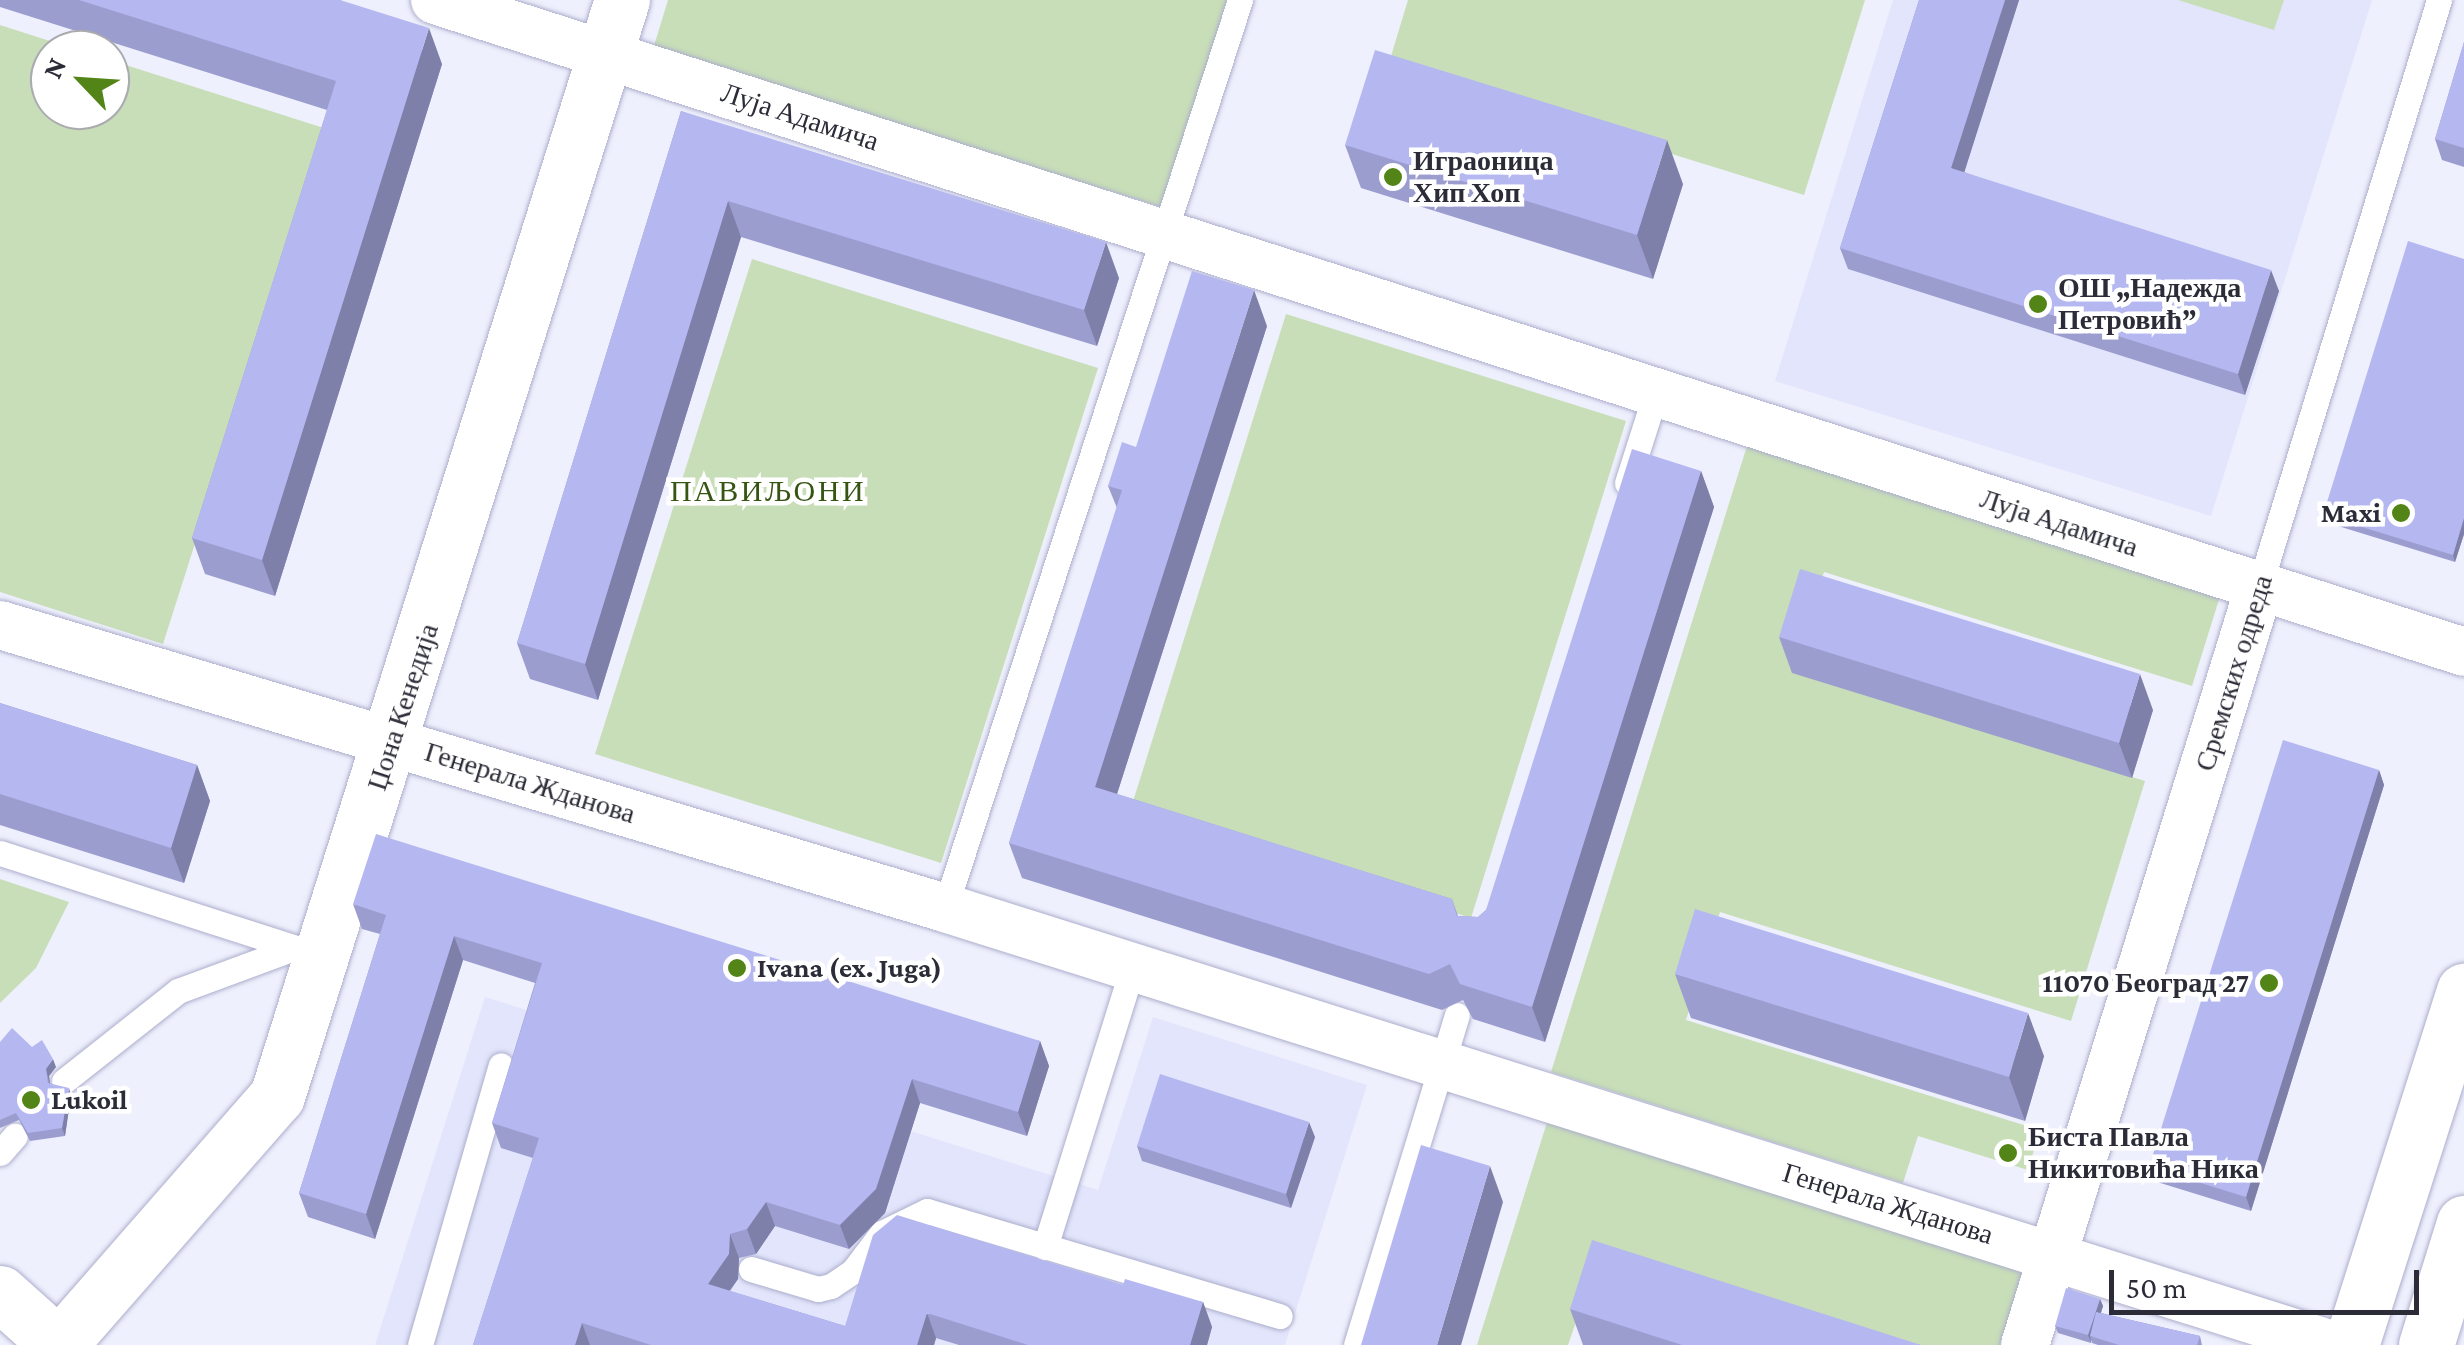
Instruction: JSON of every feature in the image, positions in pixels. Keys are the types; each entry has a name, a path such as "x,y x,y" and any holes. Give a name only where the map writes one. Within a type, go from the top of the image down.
{"street":[{"name":"Луја Адамича","path":"435,0 2464,652"},
{"name":"Џона Кенедија","path":"0,1292 58,1345 270,1110 309,952 392,742 622,0"},
{"name":"Сремских одреда","path":"2025,1345 2259,588"},
{"name":"Генерала Жданова","path":"0,625 945,908 2333,1345"},
{"path":"2351,1345 2464,991"},
{"path":"2426,1345 2464,1224"}],"lane":[{"path":"945,908 1240,0"},
{"name":"Сремских одреда","path":"2259,588 2439,0"},
{"path":"1620,502 1656,392"},
{"path":"0,853 309,952"},
{"path":"64,1082 178,991 309,952"},
{"path":"1045,1247 1132,970"},
{"path":"1356,1345 1457,1015"},
{"path":"420,1345 500,1065"},
{"path":"751,1269 818,1289 831,1286 852,1271 882,1233 927,1211 1280,1316"}],"shaded area":[{"name":"ОШ „Надежда Петровић”","path":"1893,0 2372,0 2211,516 1775,381"},
{"path":"485,997 1098,1190 1153,1017 1367,1085 1285,1345 375,1345"}],"green space":[{"path":"668,0 1227,0 1165,208 653,49"},
{"path":"1408,0 1865,0 1804,195 1388,66"},
{"path":"2178,0 2284,0 2274,30"},
{"path":"0,25 30,35 30,130 130,130 130,66 327,129 163,644 0,592"},
{"path":"752,259 1098,368 941,863 595,754"},
{"path":"1286,314 1626,421 1471,918 1130,811"},
{"path":"1752,430 2226,577 2192,686 1824,572 1794,671 2145,781 2071,1021 1720,912 1686,1020 2040,1130 2028,1170 1918,1136 1903,1183 1551,1072"},
{"path":"0,879 69,902 36,968 0,1003"},
{"path":"1549,1116 2027,1266 2001,1345 1908,1345 1601,1249 1568,1345 1477,1345"}],"building":[{"path":"79,0 340,0 429,28 262,560 192,538 336,81"},
{"path":"1919,0 2005,0 1951,168 2271,270 2238,374 1840,248"},
{"path":"2464,42 2464,148 2435,139"},
{"path":"1375,50 1667,140 1637,235 1345,145"},
{"path":"681,111 1106,242 1084,310 728,201 585,664 517,643"},
{"path":"2408,241 2464,259 2464,518 2453,555 2323,515"},
{"path":"1192,271 1254,290 1095,787 1452,899 1457,916 1478,917 1486,910 1632,449 1701,471 1532,1007 1460,984 1450,964 1429,974 1009,843 1122,490 1108,486 1122,442 1136,447"},
{"path":"1800,569 2140,674 2119,743 1779,637"},
{"path":"0,703 197,765 171,848 0,794"},
{"name":"11070 Београд 27","path":"2283,740 2379,770 2246,1197 2149,1167"},
{"path":"376,834 1040,1041 1018,1112 912,1079 876,1189 840,1225 766,1202 747,1229 730,1234 729,1254 708,1284 845,1326 873,1235 897,1215 1123,1285 1125,1279 1203,1302 1190,1345 1028,1345 927,1313 917,1345 651,1345 582,1323 575,1345 473,1345 539,1138 492,1123 542,963 454,936 366,1214 299,1193 386,915 353,904"},
{"path":"1695,909 2028,1013 2009,1077 1675,974"},
{"path":"12,1028 32,1047 42,1040 53,1059 46,1069 48,1083 69,1088 62,1128 28,1133 16,1113 0,1120 0,1042"},
{"path":"1160,1074 1309,1122 1286,1194 1137,1146"},
{"path":"1421,1145 1490,1166 1437,1345 1361,1345"},
{"path":"1592,1240 1921,1345 1682,1345 1570,1309"},
{"path":"2066,1288 2100,1299 2088,1335 2055,1326"},
{"path":"2096,1312 2200,1336 2197,1345 2119,1345 2090,1336"}],"place":[{"name":"Играоница Хип Хоп","path":"1393,177"},
{"name":"ОШ „Надежда Петровић”","path":"2038,304"},
{"name":"Maxi","path":"2401,513"},
{"name":"Ivana (ex. Juga)","path":"737,968"},
{"name":"11070 Београд 27","path":"2269,983"},
{"name":"Lukoil","path":"31,1100"},
{"name":"Биста Павла Никитовића Ника","path":"2008,1153"}],"district":[{"name":"ПАВИЉОНИ","path":"768,491"}]}
